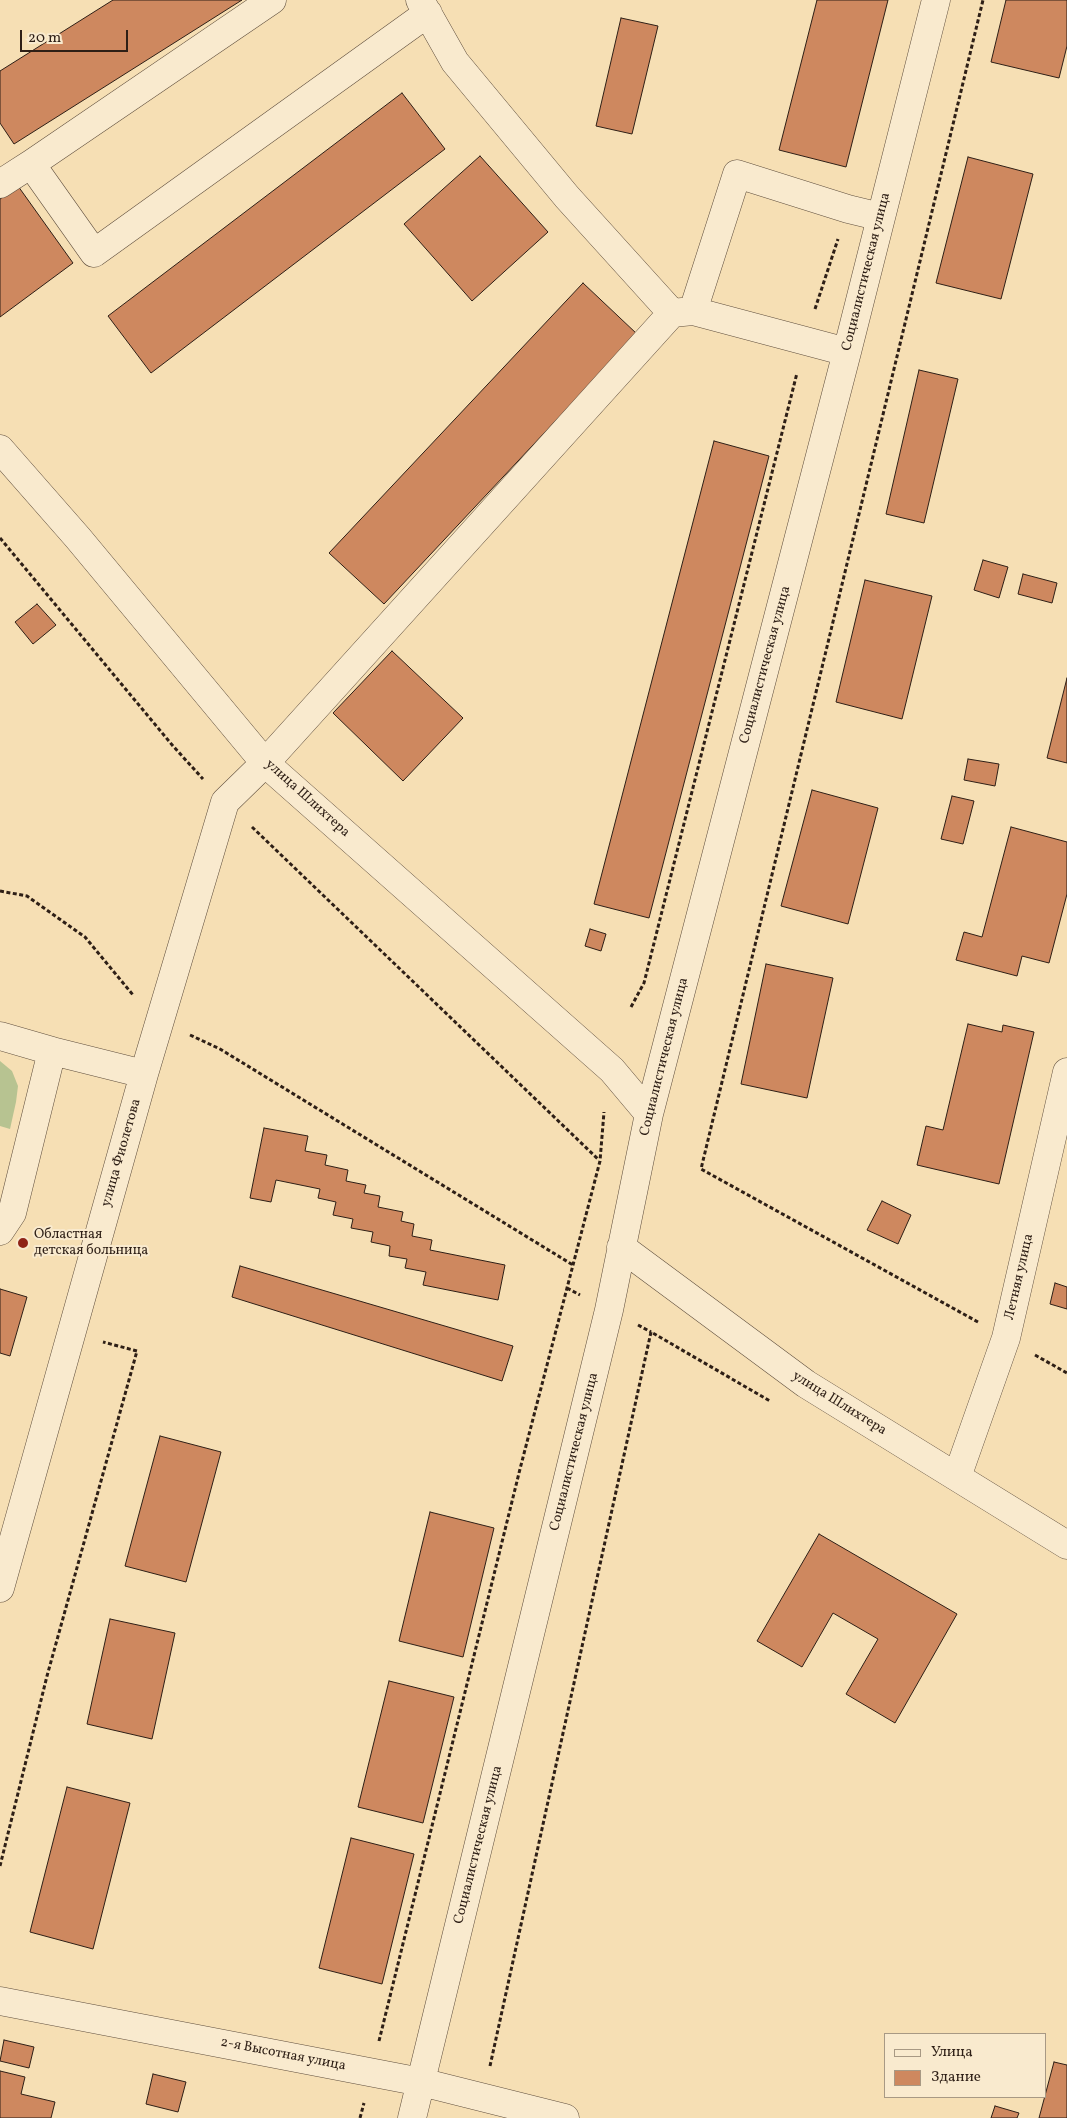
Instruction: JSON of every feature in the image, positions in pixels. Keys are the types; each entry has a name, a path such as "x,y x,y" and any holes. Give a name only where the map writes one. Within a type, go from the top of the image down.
{"street":[{"path":"0,184 272,0"},
{"name":"Социалистическая улица","path":"412,2118 605,1329 649,1114 936,0"},
{"path":"31,164 94,253 424,7 455,62 567,197 683,312 846,352"},
{"path":"683,312 737,174 848,209 881,217"},
{"name":"улица Фиолетова","path":"0,1588 144,1074 225,802 265,763 683,312"},
{"name":"улица Шлихтера","path":"0,449 78,538 265,763 612,1070 649,1114"},
{"path":"0,1036 144,1074"},
{"path":"0,1231 12,1213 52,1051"},
{"name":"Летняя улица","path":"958,1477 1006,1338 1067,1072"},
{"name":"улица Шлихтера","path":"621,1247 806,1384 1067,1544"},
{"name":"2-я Высотная улица","path":"0,2001 421,2082 565,2118"}],"path":[{"path":"983,0 701,1169 1067,1373"},
{"path":"631,1006 644,983 804,341 848,209"},
{"path":"0,538 173,746 225,802 600,1161"},
{"path":"0,891 28,896 86,937 132,994 160,1021 220,1049 573,1264"},
{"path":"360,2118 523,1460 600,1161 605,1103"},
{"path":"483,2098 651,1332 778,1406"},
{"path":"0,1866 47,1676 138,1351 71,1334"}],"green space":[{"path":"0,1061 12,1071 18,1086 10,1129 0,1126"}],"building":[{"path":"113,0 242,0 14,144 0,123 0,71"},
{"path":"817,0 888,0 846,167 779,150"},
{"path":"1006,0 1067,0 1067,46 1059,78 991,62"},
{"path":"621,18 658,26 632,134 596,126"},
{"path":"402,93 445,149 151,373 108,316"},
{"path":"480,156 548,232 472,301 404,224"},
{"path":"968,157 1033,174 1001,299 936,283"},
{"path":"18,186 73,263 0,317 0,199"},
{"path":"583,283 637,334 384,604 329,553"},
{"path":"919,370 958,379 924,523 886,514"},
{"path":"714,441 769,456 649,918 594,904"},
{"path":"983,560 1008,567 999,598 974,590"},
{"path":"1023,574 1057,583 1052,603 1018,594"},
{"path":"865,580 932,596 902,719 836,702"},
{"path":"37,604 56,625 33,644 15,622"},
{"path":"392,651 463,718 403,781 333,713"},
{"path":"1067,678 1067,763 1047,758"},
{"path":"968,759 999,764 995,786 964,780"},
{"path":"812,790 878,808 848,924 781,906"},
{"path":"952,796 974,801 963,844 941,839"},
{"path":"1011,827 1067,842 1067,894 1049,963 1022,956 1017,976 956,960 964,932 982,937"},
{"path":"590,929 606,934 601,951 585,946"},
{"path":"766,964 833,978 807,1098 741,1084"},
{"path":"968,1024 1002,1032 1003,1025 1034,1032 999,1184 917,1165 926,1126 943,1130"},
{"path":"264,1128 308,1136 305,1151 327,1155 325,1165 348,1170 346,1181 366,1185 364,1193 380,1196 378,1207 403,1212 401,1221 414,1224 412,1236 432,1240 430,1250 505,1265 498,1300 423,1285 426,1272 405,1268 407,1259 389,1256 390,1246 371,1242 373,1232 351,1228 353,1219 333,1215 336,1202 318,1198 320,1189 276,1180 271,1202 250,1198"},
{"path":"882,1201 911,1215 898,1244 867,1230"},
{"path":"240,1266 513,1346 502,1381 232,1297"},
{"path":"1055,1283 1067,1287 1067,1309 1050,1304"},
{"path":"0,1289 27,1297 10,1356 0,1353"},
{"path":"160,1436 221,1452 186,1582 125,1566"},
{"path":"430,1512 494,1528 463,1657 399,1641"},
{"path":"819,1534 957,1614 895,1723 846,1694 878,1639 833,1613 802,1667 757,1641"},
{"path":"110,1619 175,1633 152,1739 87,1724"},
{"path":"389,1681 454,1697 423,1823 358,1807"},
{"path":"67,1787 130,1803 93,1949 30,1932"},
{"path":"351,1838 414,1854 382,1984 319,1968"},
{"path":"4,2040 34,2047 29,2068 0,2061"},
{"path":"1054,2062 1067,2065 1067,2118 1039,2118 1044,2098 1047,2098 1047,2088"},
{"path":"0,2071 25,2077 21,2094 55,2102 51,2118 0,2118"},
{"path":"153,2074 186,2082 178,2112 146,2104"},
{"path":"995,2106 1019,2113 1017,2118 991,2118"}],"place":[{"name":"Областная детская больница","path":"23,1243"}]}
